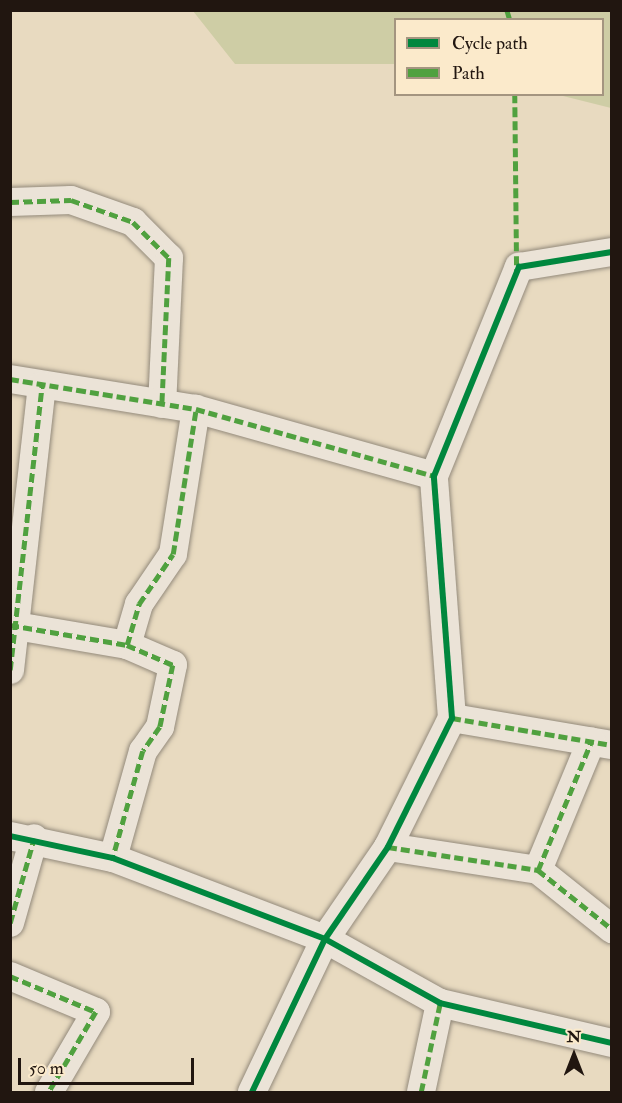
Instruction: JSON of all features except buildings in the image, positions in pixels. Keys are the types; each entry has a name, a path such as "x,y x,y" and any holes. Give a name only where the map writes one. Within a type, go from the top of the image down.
{"street":[{"path":"10,202 71,200 133,222 168,258 162,404"},
{"path":"252,1092 325,939 388,847 452,718 434,476 519,267 612,252"},
{"path":"10,379 42,386 196,409 434,476"},
{"path":"10,670 42,386"},
{"path":"127,645 139,604 173,554 196,409"},
{"path":"14,627 127,645 173,665 160,727 143,751 112,858"},
{"path":"452,718 601,743 538,870"},
{"path":"10,923 22,837 112,858 325,939 440,1003 612,1043"},
{"path":"388,847 538,870 612,929"},
{"path":"10,976 96,1011 49,1092"},
{"path":"421,1092 440,1003"}],"green space":[{"path":"193,11 611,11 611,108 563,96 604,96 604,18 394,18 394,64 235,64"}],"marked path":[{"path":"507,10 509,18"},
{"path":"515,96 517,271"},
{"path":"10,202 71,200 133,222 169,258 162,404"},
{"path":"10,379 196,409 434,476"},
{"path":"10,670 42,386"},
{"path":"127,645 139,604 173,554 196,409"},
{"path":"10,625 127,645 173,665 160,727 143,751 113,858"},
{"path":"452,718 612,745"},
{"path":"538,870 591,742"},
{"path":"10,923 34,838"},
{"path":"388,847 538,870 612,929"},
{"path":"10,976 96,1012 49,1092"},
{"path":"421,1092 440,1003"}],"cycle path":[{"path":"252,1092 325,939 388,847 452,718 434,476 519,267 612,252"},
{"path":"10,836 113,858 325,939 440,1003 612,1043"}]}
